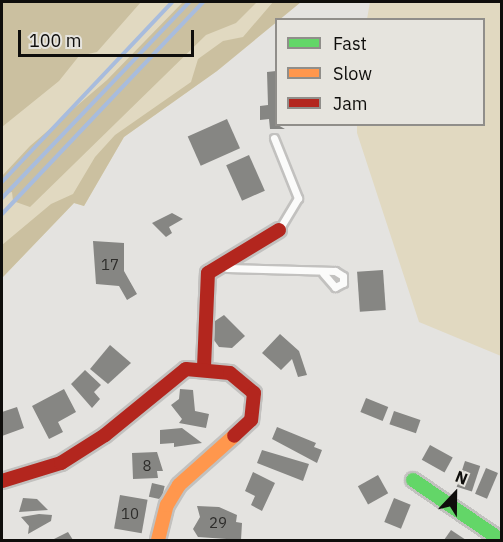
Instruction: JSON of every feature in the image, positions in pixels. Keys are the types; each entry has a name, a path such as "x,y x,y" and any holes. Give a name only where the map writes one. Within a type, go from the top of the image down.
{"street":[{"path":"204,367 208,273 279,230"},
{"path":"2,481 61,463 112,430 167,380 186,369 204,367 230,373 248,384 254,393 254,408 242,430 179,485 167,505 158,540"},
{"path":"413,480 501,540"}],"lane":[{"path":"274,138 298,198 293,214 279,230"},
{"path":"219,268 323,273"}],"shaded area":[{"path":"2,2 301,2 282,18 275,18 275,23 217,71 124,137 84,206 74,203 2,278"},
{"path":"2,2 141,2 97,52 79,56 59,81 2,127"},
{"path":"183,2 257,2 236,23 206,35 30,207 13,201 12,192 2,194 2,176 30,146 107,80"},
{"path":"273,2 301,2 282,18 275,18 275,23 217,71 124,137 84,206 74,203 2,278 2,245 51,204 73,194 95,157 115,135 191,82 198,59 223,41 243,37"},
{"path":"370,2 501,2 501,356 419,322 357,133 357,126 485,126 485,18 367,18"}],"building":[{"path":"275,71 275,126 285,129 270,129 269,119 260,120 260,106 268,105 267,72"},
{"path":"227,119 240,148 201,166 188,136"},
{"path":"249,155 265,191 242,201 226,165"},
{"path":"172,213 183,219 169,227 172,233 166,237 152,223"},
{"path":"93,241 124,243 124,271 137,294 127,300 119,286 96,284"},
{"path":"383,270 386,310 360,312 357,272"},
{"path":"224,315 245,336 232,348 219,347 211,336 209,325"},
{"path":"280,334 299,351 307,375 298,377 292,359 281,370 262,353"},
{"path":"110,345 131,363 108,384 90,369"},
{"path":"85,370 101,385 94,392 100,399 92,408 71,384"},
{"path":"64,389 76,412 58,422 63,432 49,439 32,406"},
{"path":"180,389 193,390 195,411 209,414 206,428 179,423 182,419 171,405 179,399"},
{"path":"366,398 388,407 383,421 360,412"},
{"path":"17,407 24,428 2,436 2,412"},
{"path":"394,411 420,420 416,433 389,424"},
{"path":"277,427 316,443 314,447 322,450 317,463 272,439"},
{"path":"182,428 202,443 174,447 174,443 160,444 160,430"},
{"path":"430,445 453,458 444,472 422,460"},
{"path":"262,450 309,464 303,481 257,463"},
{"path":"157,452 163,471 157,471 158,478 133,479 132,453"},
{"path":"465,461 480,466 472,492 457,487"},
{"path":"486,468 498,473 487,499 475,494"},
{"path":"253,472 275,483 262,511 251,505 255,496 245,491"},
{"path":"378,475 388,493 368,505 358,486"},
{"path":"152,483 165,486 162,500 149,497"},
{"path":"120,495 148,500 142,533 114,528"},
{"path":"23,498 37,499 48,510 19,512"},
{"path":"394,498 411,505 401,529 384,522"},
{"path":"197,506 219,507 237,515 236,522 242,523 241,540 198,537 193,529 200,517"},
{"path":"39,514 52,515 51,521 28,534 29,526 21,517"},
{"path":"451,530 466,540 444,540"},
{"path":"68,532 73,540 52,540"}],"waterway":[{"path":"2,182 172,2"},
{"path":"2,198 189,2"},
{"path":"2,214 203,2"}],"traffic: fast":[{"path":"413,480 501,540"}],"traffic: slow":[{"path":"158,540 167,505 179,485 234,436"}],"traffic: jam":[{"path":"204,367 208,273 279,230"},
{"path":"2,481 61,463 105,435 186,369 230,373 254,393 251,420 234,436"}]}
